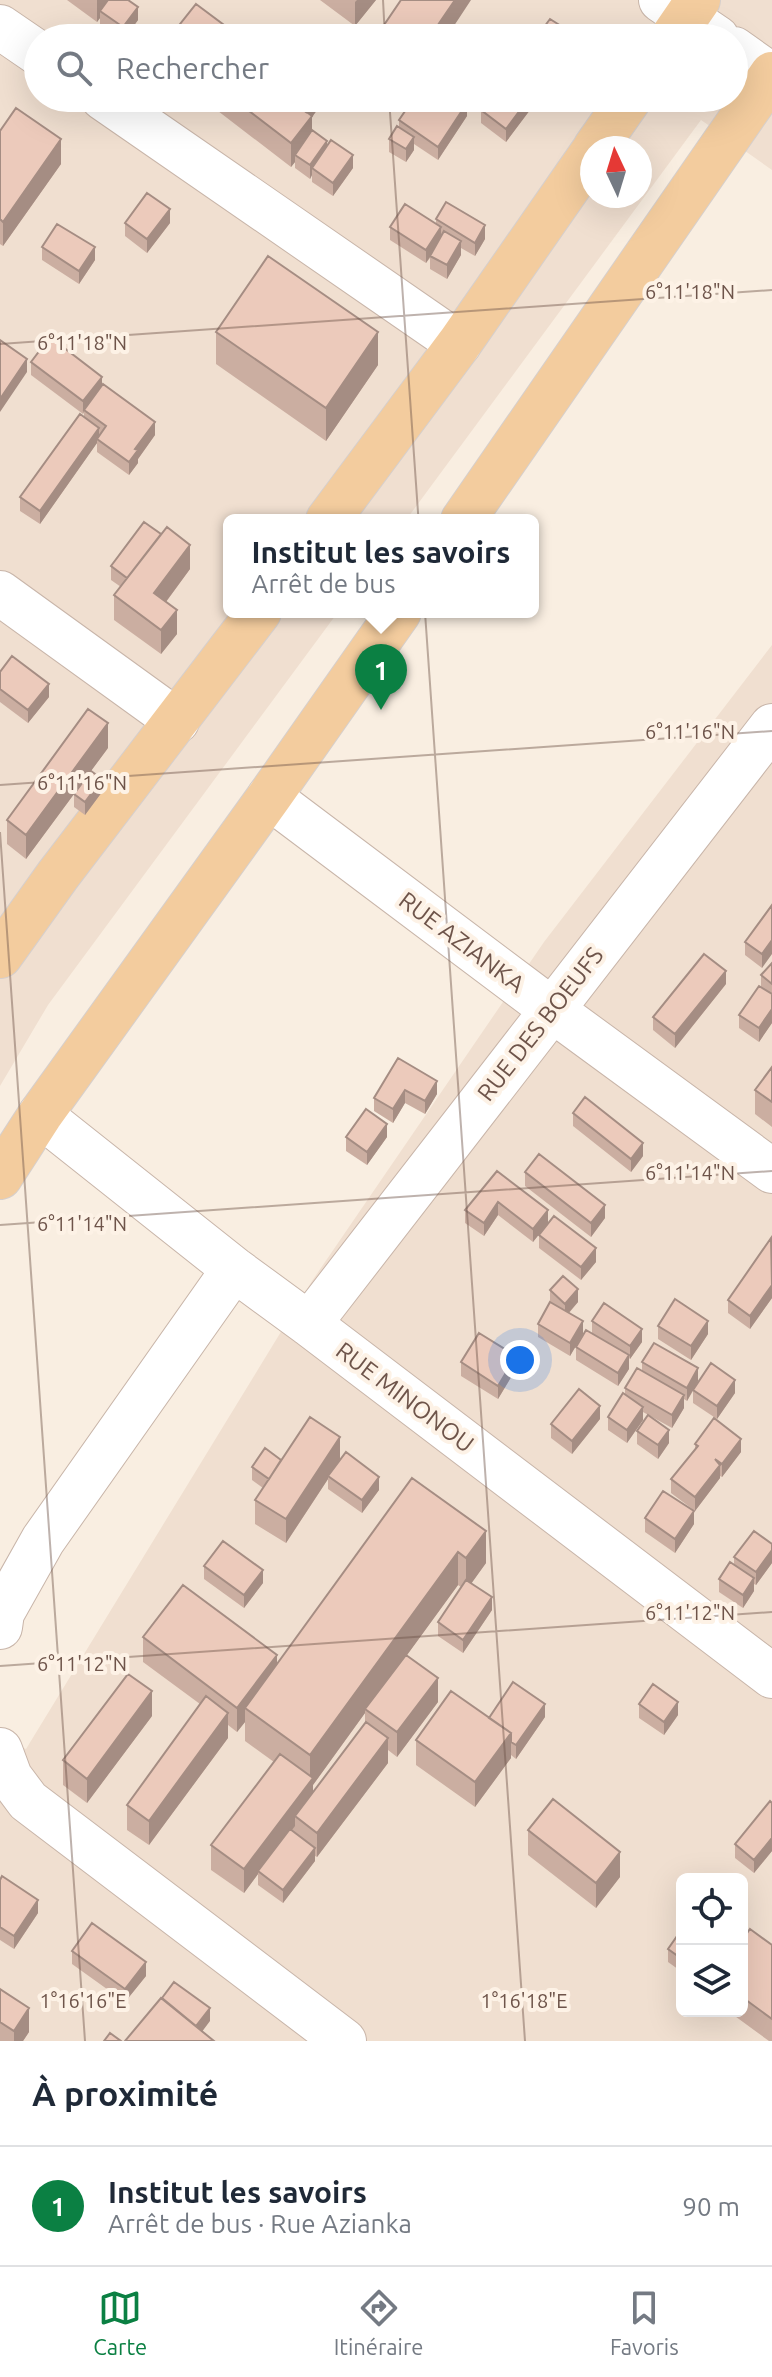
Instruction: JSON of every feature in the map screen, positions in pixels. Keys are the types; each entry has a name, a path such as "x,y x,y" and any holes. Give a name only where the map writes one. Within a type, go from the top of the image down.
{"main road":[{"path":"748,110 772,75"},
{"path":"603,136 620,112"},
{"path":"467,514 746,112"},
{"path":"332,514 459,344 580,170"},
{"path":"0,956 254,618"},
{"path":"0,1177 40,1115 395,618"}],"street":[{"path":"0,27 24,43"},
{"path":"748,59 772,75"},
{"path":"123,112 459,344"},
{"path":"0,593 177,721"},
{"name":"RUE DES BOEUFS","path":"309,1324 772,726"},
{"name":"RUE AZIANKA","path":"269,797 772,1171"},
{"name":"RUE MINONOU","path":"40,1115 234,1269 772,1676"},
{"path":"0,1627 2,1613 43,1540 234,1269"},
{"path":"3,1771 28,1801 344,2041"}],"shaded area":[{"path":"0,0 772,0 772,170 701,120 652,186 652,136 580,136 580,208 636,208 410,514 223,514 223,618 334,618 48,1005 0,1086"},
{"path":"772,645 772,2041 0,2041 0,1738 26,1749 312,1281 544,942"}],"building":[{"path":"108,0 128,0 138,7 125,24 119,24 100,11"},
{"path":"401,0 455,0 439,24 385,24"},
{"path":"196,4 223,24 180,24"},
{"path":"16,108 61,139 3,222 0,219 0,131"},
{"path":"250,112 307,112 312,116 291,143"},
{"path":"404,112 461,112 438,147 399,120"},
{"path":"484,112 519,112 506,129"},
{"path":"397,126 414,137 406,149 389,139"},
{"path":"312,130 327,141 310,165 295,155"},
{"path":"331,140 353,155 333,183 312,168"},
{"path":"147,193 170,209 147,239 125,223"},
{"path":"446,202 485,225 475,243 436,219"},
{"path":"405,204 441,227 426,250 390,227"},
{"path":"57,224 95,247 79,271 42,247"},
{"path":"444,231 461,241 447,265 430,256"},
{"path":"268,256 378,332 326,408 216,332"},
{"path":"50,337 102,377 83,401 31,362"},
{"path":"0,340 27,359 0,399"},
{"path":"103,384 155,422 129,462 97,439 106,426 84,410"},
{"path":"80,414 99,428 40,511 20,497"},
{"path":"144,522 161,534 127,578 111,566"},
{"path":"167,527 190,545 154,593 177,610 161,630 114,595"},
{"path":"12,656 49,684 28,710 0,689 0,672"},
{"path":"88,709 108,723 26,835 7,820"},
{"path":"91,771 102,779 85,802 74,794"},
{"path":"772,905 772,940 762,954 745,942"},
{"path":"704,954 726,971 675,1034 653,1017"},
{"path":"772,963 772,984 761,975"},
{"path":"759,986 772,994 772,1009 759,1028 739,1015"},
{"path":"398,1058 437,1081 425,1101 405,1090 393,1109 374,1098"},
{"path":"772,1067 772,1102 755,1090"},
{"path":"585,1097 643,1143 631,1159 573,1113"},
{"path":"366,1109 387,1124 367,1152 346,1137"},
{"path":"539,1154 605,1205 591,1223 525,1172"},
{"path":"497,1171 548,1210 533,1229 498,1202 484,1223 465,1210"},
{"path":"554,1216 596,1248 581,1267 539,1235"},
{"path":"771,1238 772,1285 750,1316 728,1300"},
{"path":"563,1276 578,1289 565,1304 550,1290"},
{"path":"675,1299 708,1321 691,1346 658,1326"},
{"path":"550,1302 583,1321 570,1343 538,1324"},
{"path":"604,1303 642,1329 630,1346 592,1321"},
{"path":"586,1330 629,1355 618,1373 576,1347"},
{"path":"479,1333 516,1356 498,1386 461,1362"},
{"path":"654,1343 698,1368 687,1388 642,1362"},
{"path":"711,1363 735,1380 717,1406 693,1390"},
{"path":"637,1368 684,1395 672,1415 625,1388"},
{"path":"579,1389 600,1406 572,1441 551,1424"},
{"path":"623,1393 643,1407 627,1430 608,1417"},
{"path":"648,1415 669,1430 658,1445 637,1431"},
{"path":"310,1417 340,1437 286,1519 255,1500"},
{"path":"714,1418 741,1439 722,1464 715,1459 720,1465 695,1497 671,1479 698,1446 695,1444"},
{"path":"265,1448 281,1460 269,1479 252,1467"},
{"path":"346,1452 379,1477 362,1500 328,1476"},
{"path":"412,1478 486,1531 466,1558 458,1552 310,1755 245,1708"},
{"path":"663,1491 694,1511 675,1539 645,1518"},
{"path":"754,1531 772,1544 772,1550 756,1572 734,1557"},
{"path":"223,1541 263,1570 244,1595 204,1566"},
{"path":"730,1562 754,1578 743,1595 719,1579"},
{"path":"466,1580 492,1597 463,1640 438,1622"},
{"path":"183,1585 277,1655 237,1708 143,1637"},
{"path":"406,1655 438,1678 397,1732 365,1709"},
{"path":"128,1674 152,1691 87,1779 63,1760"},
{"path":"513,1682 545,1704 516,1745 511,1742 511,1733 489,1718"},
{"path":"653,1684 678,1702 664,1722 639,1704"},
{"path":"451,1691 511,1733 475,1782 416,1740"},
{"path":"206,1696 228,1713 149,1821 127,1805"},
{"path":"366,1722 388,1738 317,1833 295,1816"},
{"path":"280,1754 313,1778 244,1869 211,1845"},
{"path":"553,1799 620,1852 596,1883 528,1830"},
{"path":"770,1801 772,1838 754,1860 735,1844"},
{"path":"290,1829 315,1848 283,1890 258,1871"},
{"path":"2,1876 38,1900 14,1936 0,1927"},
{"path":"92,1923 146,1962 125,1989 72,1951"},
{"path":"750,1929 772,1945 772,2019 748,2001"},
{"path":"676,1938 676,1955 668,1949"},
{"path":"174,1982 210,2008 196,2026 162,1998"},
{"path":"0,1989 29,2008 14,2031 0,2022"},
{"path":"161,1998 214,2041 125,2041"},
{"path":"110,2033 121,2041 104,2041"}],"place":[{"name":"Institut les savoirs","path":"381,710"}]}
